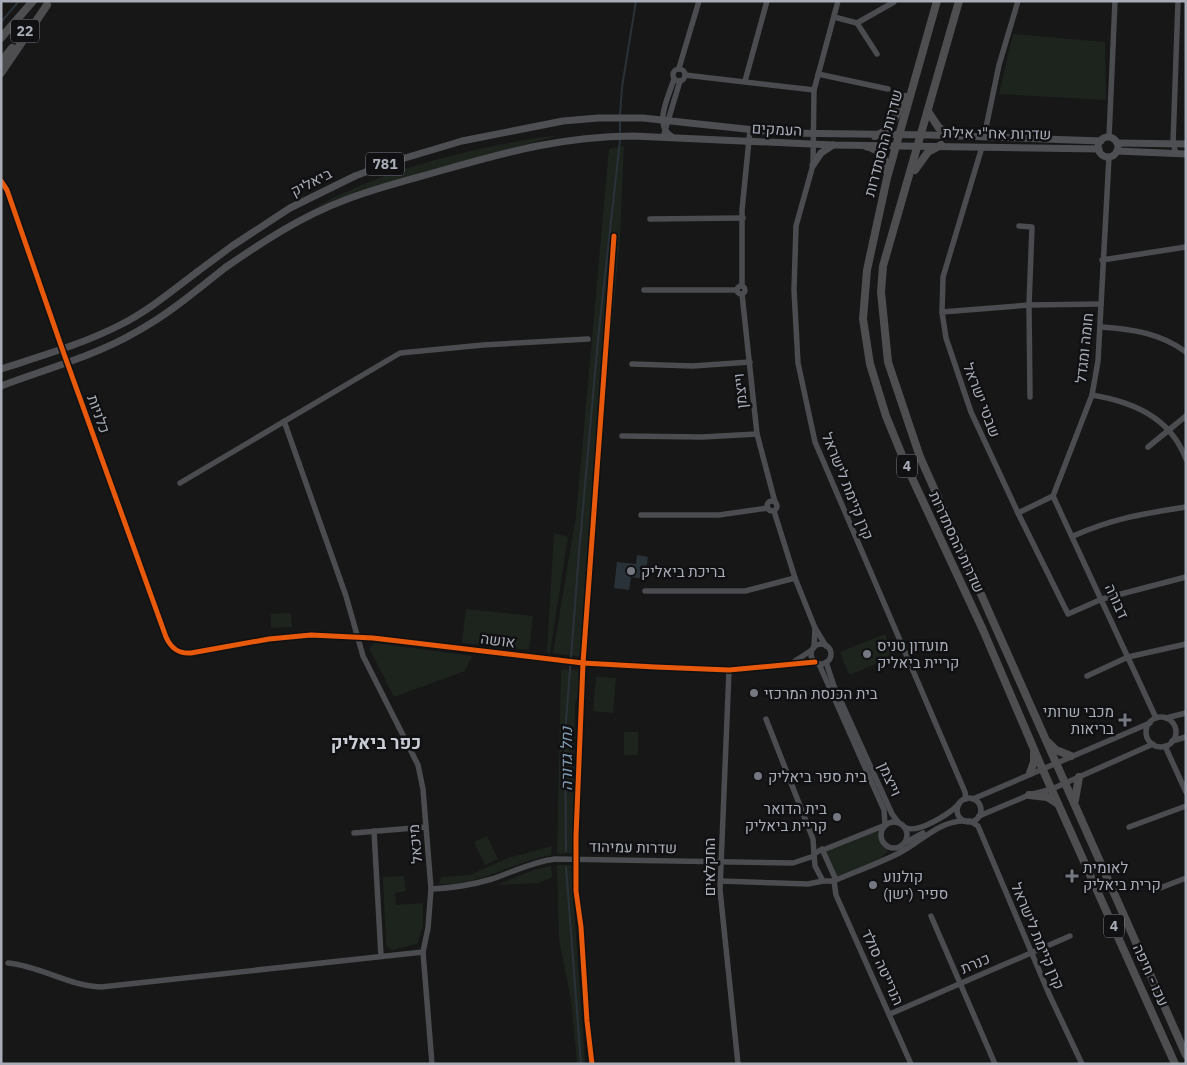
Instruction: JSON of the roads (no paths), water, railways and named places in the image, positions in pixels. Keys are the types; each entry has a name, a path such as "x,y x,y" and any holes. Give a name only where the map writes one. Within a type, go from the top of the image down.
{"highway":[{"name":"22","path":"1,38 33,1"},
{"name":"שדרות ההסתדרות","path":"937,1 886,178 866,270 864,319 870,364 886,416 906,465 983,630 1042,768"},
{"name":"שדרות ההסתדרות","path":"959,1 929,113 883,266 881,292 888,362 920,457 1056,762"},
{"name":"22","path":"1,62 48,3"},
{"path":"1,72 48,3"},
{"path":"875,136 883,133 890,126 914,80"},
{"path":"929,113 938,128 952,136"},
{"path":"910,178 928,152 941,145"},
{"path":"866,146 876,149 884,159 886,178"},
{"path":"1046,740 1056,750 1071,756"},
{"path":"1030,773 1034,762 1034,748"},
{"name":"4","path":"1056,762 1065,783"},
{"name":"4","path":"1042,768 1052,789"},
{"path":"1075,805 1074,795 1079,777"},
{"name":"עכו - חיפה","path":"1065,783 1186,1055"},
{"name":"עכו - חיפה","path":"1052,789 1175,1064"},
{"path":"1029,795 1048,797 1059,805"}],"main road":[{"name":"ביאליק","path":"1,369 75,344 121,324 156,303 232,246 290,208 372,168 486,135 547,124 598,118 666,120"},
{"name":"העמקים","path":"666,120 750,130 815,135 898,136"},
{"name":"שדרות אח\"י אילת","path":"898,136 922,135 1101,141"},
{"name":"ביאליק","path":"1,386 96,351 135,333 161,317 226,267 299,221 354,196 519,148 558,141 601,137 656,137"},
{"name":"העמקים","path":"656,137 815,145 896,146"},
{"path":"1186,144 1117,143 1109,137 1101,141 1098,149 1103,156 1109,157 1117,151 1186,154"},
{"path":"1117,143 1117,151"},
{"path":"813,165 821,153 833,145"},
{"name":"שדרות אח\"י אילת","path":"896,146 941,145 1098,149"}],"street":[{"path":"665,132 666,120 677,80 674,71 679,68 699,1"},
{"path":"745,81 767,1"},
{"name":"קרן קיימת לישראל","path":"838,1 814,90 815,145 813,165 796,226 794,290 798,363 815,442 965,792 963,801"},
{"path":"984,137 999,66 1018,1"},
{"path":"1109,137 1115,1"},
{"path":"1176,153 1173,144 1178,1"},
{"path":"857,23 894,2"},
{"path":"834,17 857,23 877,54"},
{"path":"679,68 683,70 685,75"},
{"path":"818,74 888,89"},
{"path":"677,80 685,75 814,90"},
{"name":"וייצמן","path":"750,130 740,290 757,434 776,507 770,507"},
{"path":"656,137 665,132"},
{"path":"665,132 673,137"},
{"name":"שבטי ישראל","path":"982,147 943,276 942,312 946,338 971,412 1068,614 1102,598"},
{"name":"חומה ומגדל","path":"1053,496 1092,395 1102,327 1102,260 1109,157"},
{"name":"כלניות","path":"1,181 8,190 64,354 166,637 172,647 179,652"},
{"path":"650,219 743,218"},
{"path":"1019,226 1032,227 1029,305 1030,397"},
{"path":"1102,260 1186,247"},
{"path":"644,290 740,290"},
{"path":"942,312 1029,305 1101,304"},
{"path":"1102,327 1136,330 1161,338 1186,352"},
{"path":"180,483 400,353 482,345 588,339"},
{"path":"632,364 693,366 750,362"},
{"path":"1092,395 1115,399 1136,406 1169,429 1186,459"},
{"path":"1148,447 1186,416"},
{"name":"מיכאל","path":"284,421 346,596 363,656 418,765 431,889 428,928 423,952 432,1064"},
{"path":"622,436 702,437 757,434"},
{"name":"וייצמן","path":"769,485 770,507 794,578 815,628 826,646"},
{"path":"1018,513 1053,496"},
{"name":"דבורה","path":"1053,496 1102,598 1156,718"},
{"path":"641,515 719,515 770,507"},
{"path":"1073,536 1129,516 1186,507"},
{"path":"1102,598 1186,577"},
{"path":"645,591 744,591 794,578"},
{"name":"וייצמן","path":"813,648 815,628"},
{"name":"אושה","path":"179,652 191,653 284,636 357,636 574,662 729,670 790,663 817,663"},
{"path":"819,644 826,646 830,655 826,662 817,663 811,656 813,648 819,644"},
{"path":"1087,676 1128,657 1186,644"},
{"name":"אושה","path":"790,663 813,648"},
{"name":"וייצמן","path":"826,662 838,694 892,814 898,822"},
{"name":"וייצמן","path":"817,663 884,810 884,825"},
{"name":"החקלאים","path":"729,670 720,881 738,1064"},
{"path":"897,848 889,847 884,842 882,835 884,825 891,821 898,822 910,830 918,828 948,814 963,801 973,799 1150,723 1156,718 1186,714"},
{"path":"1166,718 1175,728 1172,741"},
{"path":"766,719 813,839 818,873 823,881"},
{"path":"1150,723 1146,732 1153,744"},
{"path":"875,863 903,844 939,828 957,821 968,821 1029,795 1052,789 1153,744 1165,746 1172,741 1186,737"},
{"path":"1165,746 1186,792"},
{"path":"973,799 980,807 979,816"},
{"path":"963,801 958,814 968,821"},
{"path":"1129,827 1186,806"},
{"name":"קרן קיימת לישראל","path":"968,821 978,826 1031,952 1082,1064"},
{"name":"שדרות עמיהוד","path":"431,889 458,888 548,860 794,863 823,849 884,825"},
{"path":"354,833 426,827"},
{"path":"903,827 906,836 903,844"},
{"path":"720,881 812,884 823,881 835,881 903,851 939,828"},
{"path":"374,832 381,956"},
{"path":"813,839 823,849"},
{"name":"הנרייטה סולד","path":"823,849 835,881 836,895 911,1064"},
{"path":"1155,890 1186,878"},
{"path":"931,916 995,1064"},
{"name":"כנרת","path":"890,1014 1070,936"},
{"path":"8,963 33,967 81,985 101,987 423,952"}],"waterway":[{"path":"1,22 19,1"},
{"path":"620,115 622,87 636,1"},
{"path":"566,851 565,735 598,339 620,140 620,120"},
{"name":"נחל גדורה","path":"566,867 581,1064"}],"place":[{"name":"בריכת ביאליק","path":"631,571"},
{"name":"מועדון טניס קריית ביאליק","path":"867,654"},
{"name":"בית הכנסת המרכזי","path":"754,693"},
{"name":"מכבי שרותי בריאות","path":"1125,720"},
{"name":"בית ספר ביאליק","path":"758,776"},
{"name":"בית הדואר קריית ביאליק","path":"837,817"},
{"name":"לאומית קרית ביאליק","path":"1072,876"},
{"name":"קולנוע ספיר (ישן)","path":"873,885"}],"district":[{"name":"כפר ביאליק","path":"376,742"}]}
